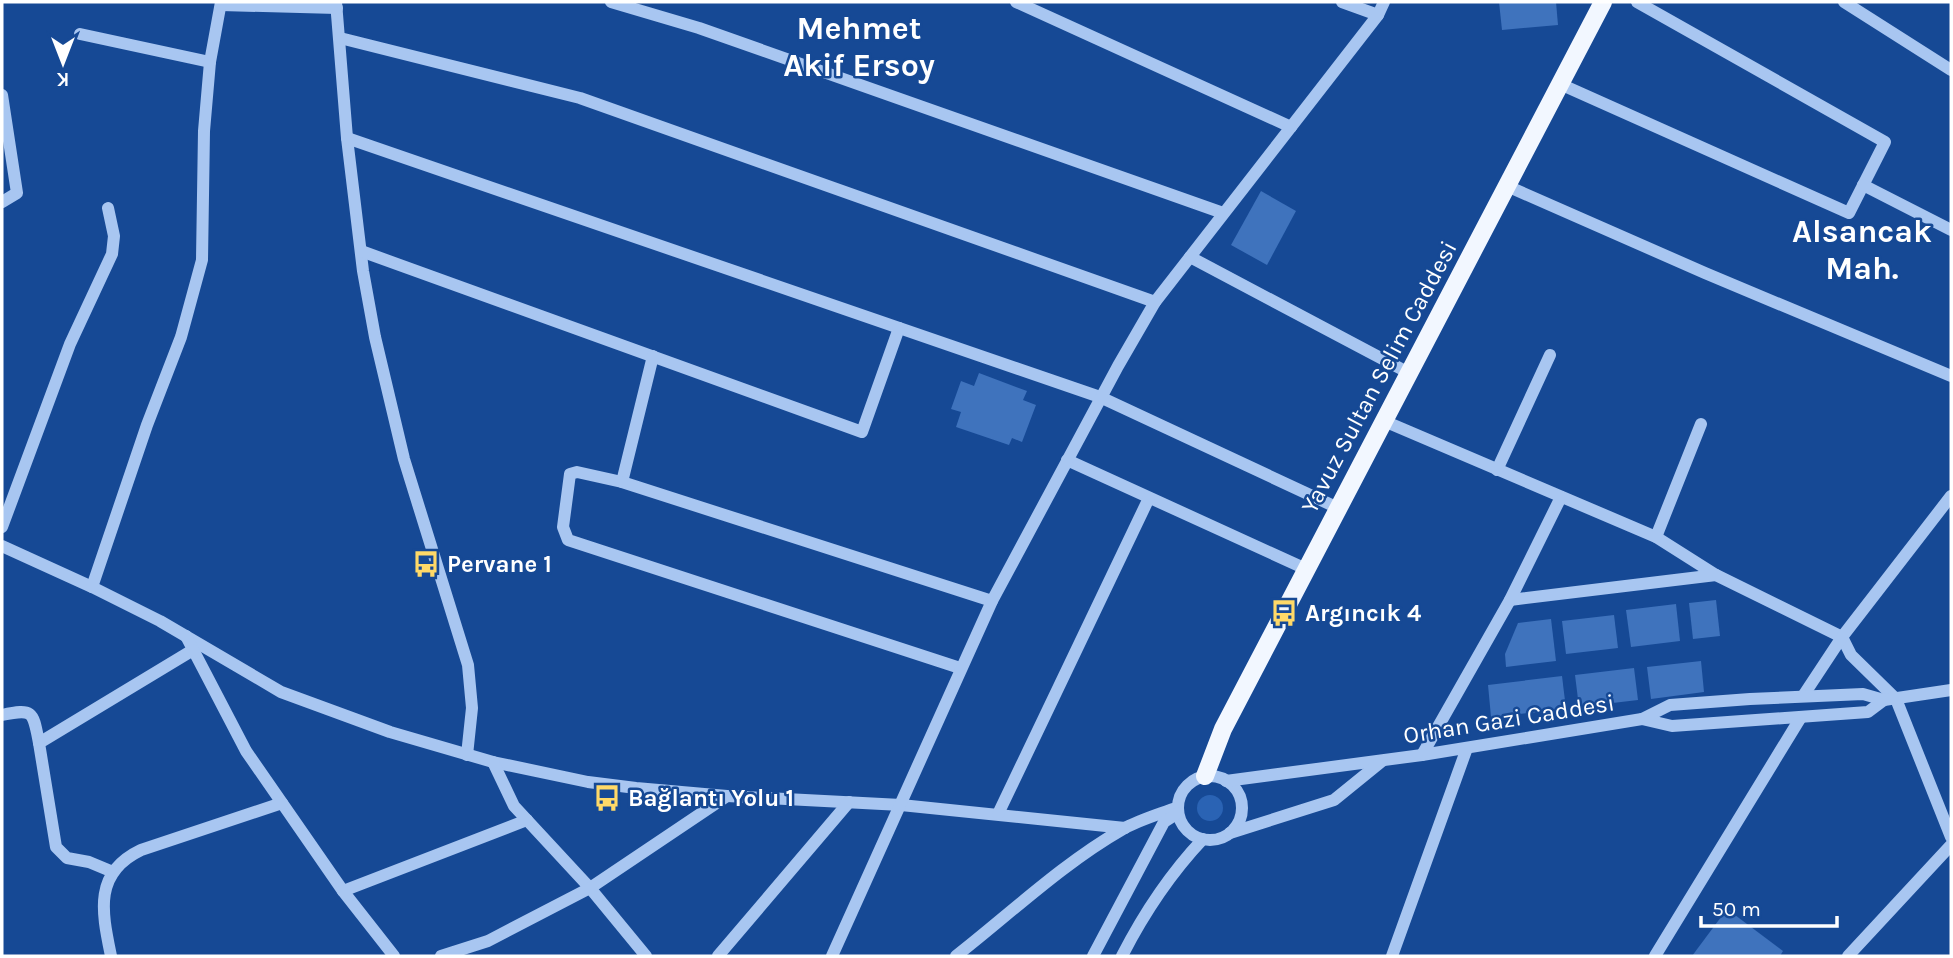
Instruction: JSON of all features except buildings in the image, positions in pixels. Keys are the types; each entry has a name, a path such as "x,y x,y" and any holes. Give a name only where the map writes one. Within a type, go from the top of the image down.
{"main road":[{"name":"Yavuz Sultan Selim Caddesi","path":"1205,776 1223,729 1603,2"}],"street":[{"path":"611,2 699,28 1223,213"},
{"path":"1016,2 1291,127"},
{"path":"1342,2 1378,15"},
{"path":"832,956 992,601 1100,397 1155,302 1378,15 1384,2"},
{"path":"1560,84 1849,213 1885,142 1637,2"},
{"path":"1844,2 1951,70"},
{"path":"92,587 143,437 181,337 202,260 204,131 210,62 221,4 336,5 360,251 375,337 404,459 468,665 472,708 467,755"},
{"path":"80,34 210,62"},
{"path":"340,38 580,98 1155,302"},
{"path":"2,95 17,193 2,202"},
{"path":"347,138 1100,397 1338,508"},
{"path":"1863,185 1951,230"},
{"path":"1507,186 1705,274 1951,376"},
{"path":"2,527 70,344 112,254 114,236 107,208"},
{"path":"360,251 862,432 899,328"},
{"path":"1190,257 1409,373"},
{"path":"1497,470 1550,355"},
{"path":"622,482 653,356"},
{"path":"1384,421 1656,537 1716,575 1842,638 1851,654 1890,700 1951,836"},
{"path":"1656,537 1701,424"},
{"path":"1067,460 1307,569"},
{"path":"960,668 568,540 563,527 570,474 577,472 622,482 992,601"},
{"path":"1803,696 1842,638 1951,496"},
{"path":"1422,755 1510,600 1561,497"},
{"path":"998,814 1149,498"},
{"path":"2,546 92,587 186,636 281,692 390,732 493,762 588,782 727,796 901,805 1125,828"},
{"path":"1510,600 1716,575"},
{"path":"186,636 246,751 343,891 392,955"},
{"path":"39,743 193,650"},
{"name":"Orhan Gazi Caddesi","path":"1642,719 1672,726 1868,712 1890,700 1951,690"},
{"name":"Orhan Gazi Caddesi","path":"1226,781 1422,755 1642,719 1670,705 1863,694 1890,700"},
{"path":"2,715 22,711 30,713 34,718 56,847 67,858 89,862 113,872"},
{"path":"1655,956 1801,717"},
{"path":"1392,956 1467,748"},
{"name":"Orhan Gazi Caddesi","path":"1230,833 1334,800 1383,760"},
{"path":"493,762 514,806 590,888 646,956"},
{"path":"1205,776 1226,781 1238,793 1242,809 1240,820 1230,833 1220,838 1203,839 1193,835 1185,828 1178,810 1180,797 1186,787 1205,776"},
{"path":"441,956 488,941 590,888 727,796"},
{"path":"718,956 849,802"},
{"path":"111,956 103,906 104,894 120,863 141,850 282,803"},
{"path":"956,956 1058,872 1125,828 1178,810"},
{"path":"1093,956 1164,822 1178,810"},
{"path":"343,891 527,820"},
{"path":"1122,956 1151,904 1203,839"},
{"path":"1848,956 1951,845"}],"shaded area":[{"path":"1210,795 1219,799 1223,808 1219,817 1210,821 1201,817 1197,808 1201,799"}],"place":[{"name":"Pervane 1","path":"426,564"},
{"name":"Argıncık 4","path":"1284,613"},
{"name":"Bağlantı Yolu 1","path":"607,798"}],"district":[{"name":"Mehmet Akif Ersoy","path":"859,46"},
{"name":"Alsancak Mah.","path":"1862,250"}]}
